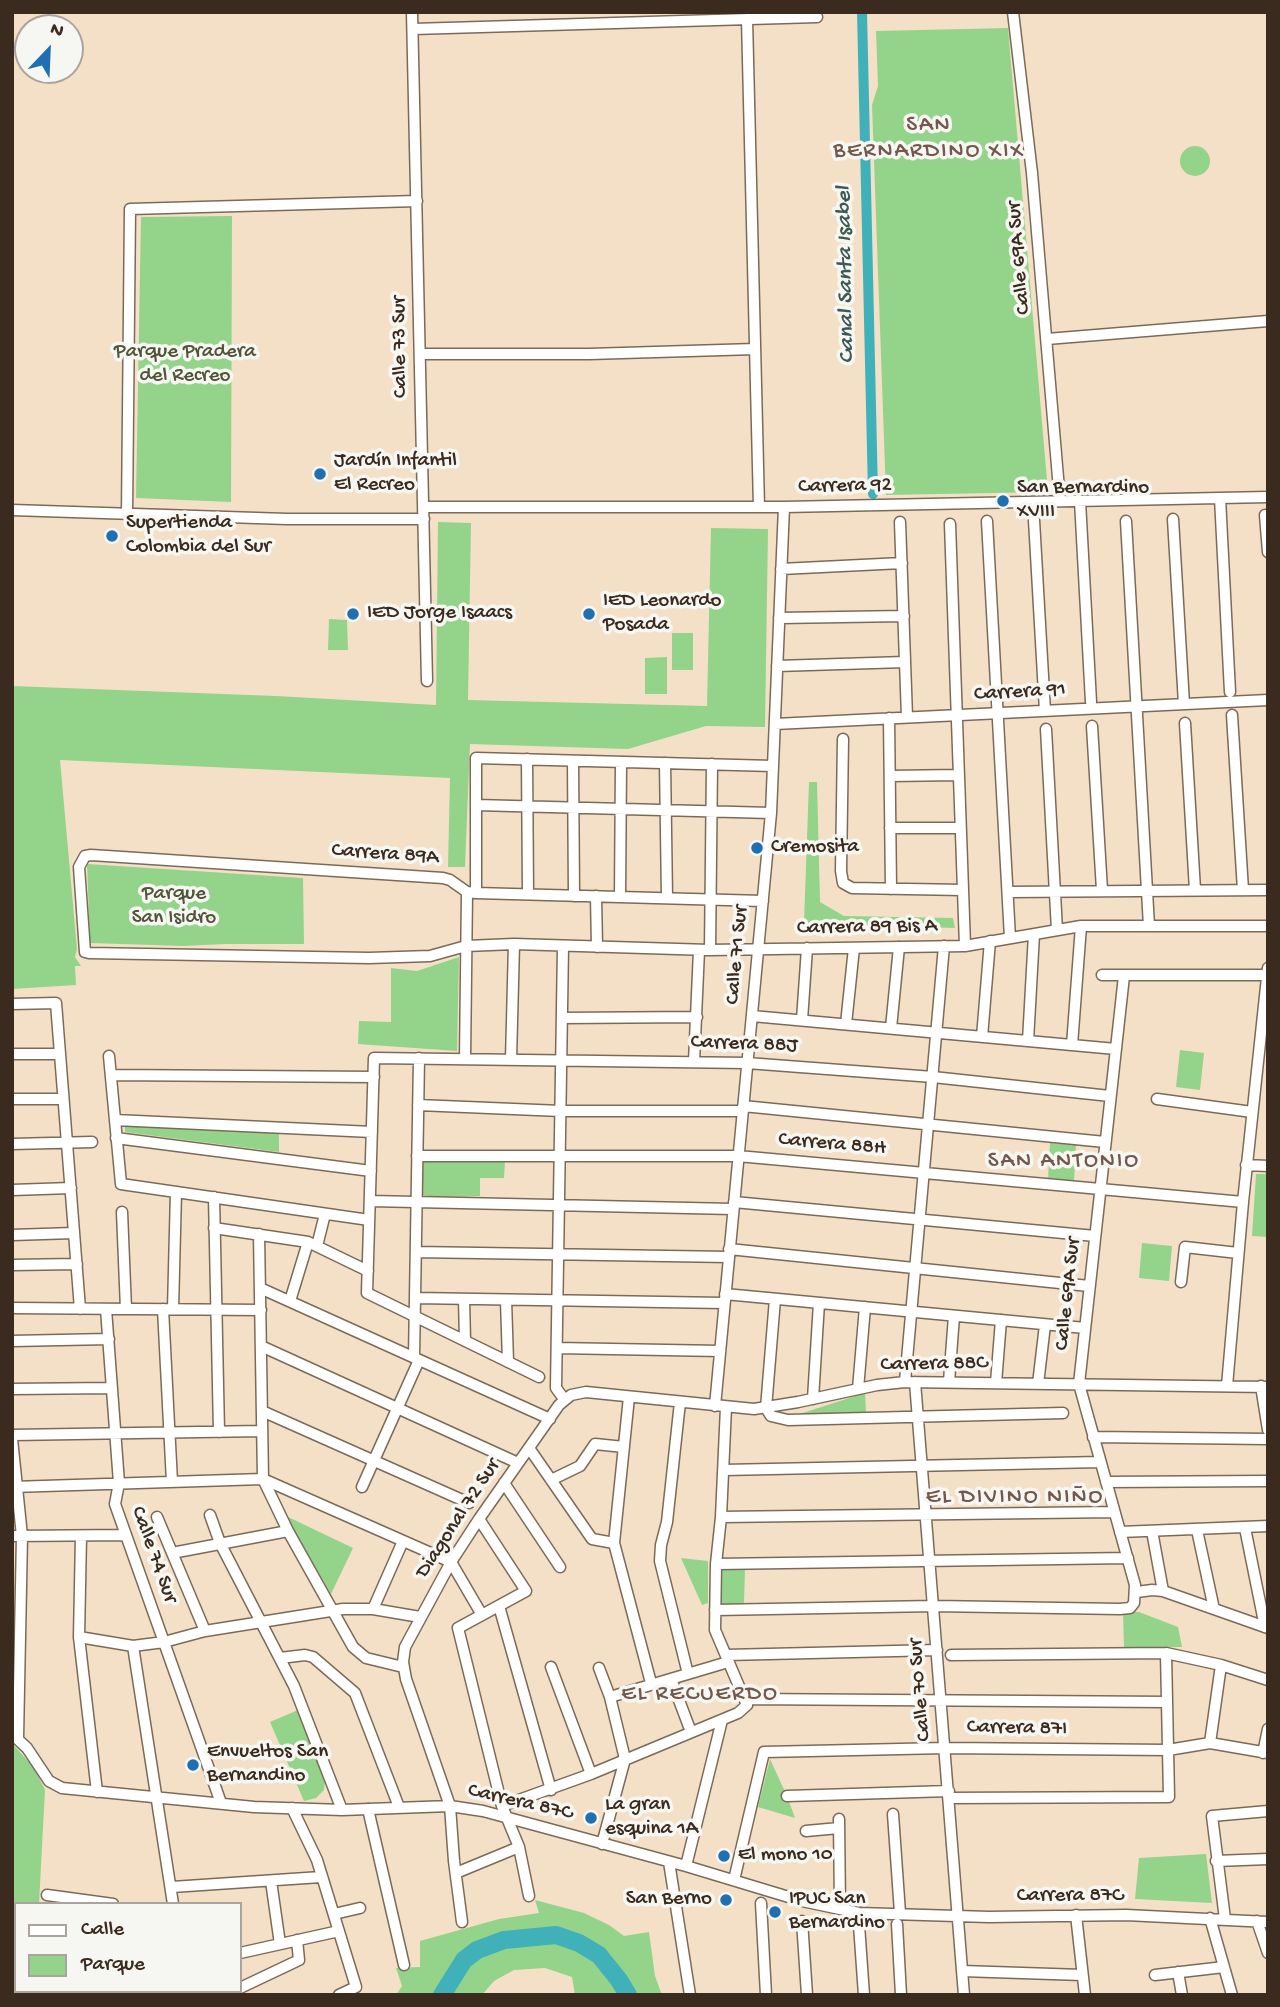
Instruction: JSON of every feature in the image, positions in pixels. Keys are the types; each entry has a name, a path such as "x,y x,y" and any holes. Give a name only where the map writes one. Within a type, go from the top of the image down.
{"street":[{"name":"Calle 73 Sur","path":"412,12 427,681"},
{"path":"576,12 576,24"},
{"name":"Calle 69A Sur","path":"1013,12 1032,173 1060,502"},
{"path":"412,29 817,17"},
{"path":"747,19 759,507"},
{"path":"127,514 130,209 417,201"},
{"path":"1047,339 1268,321"},
{"path":"420,354 589,354 755,349"},
{"name":"Carrera 92","path":"424,507 784,507 1268,497"},
{"path":"1220,498 1230,692"},
{"path":"1080,501 1091,702"},
{"name":"Calle 71 Sur","path":"715,1406 771,813 784,507"},
{"path":"12,510 287,519 424,519"},
{"path":"1265,515 1268,552"},
{"path":"1173,519 1184,704"},
{"path":"1034,520 1045,711"},
{"path":"986,521 1010,938"},
{"path":"1126,521 1149,926"},
{"path":"900,522 907,718"},
{"path":"950,524 965,946"},
{"path":"781,569 902,563"},
{"path":"779,618 904,616"},
{"path":"777,666 905,662"},
{"name":"Carrera 91","path":"775,724 1268,700"},
{"path":"1232,715 1243,890"},
{"path":"889,718 891,889"},
{"path":"1185,723 1195,890"},
{"path":"1092,726 1102,890"},
{"path":"1046,729 1057,930"},
{"path":"843,739 843,883 852,888 962,890"},
{"path":"465,1059 466,946 472,892 476,758 773,766"},
{"path":"527,760 528,894"},
{"path":"573,761 574,896"},
{"path":"620,897 621,762"},
{"path":"665,763 667,898"},
{"path":"694,1062 711,899 712,764"},
{"path":"890,776 958,775"},
{"path":"476,805 771,813"},
{"path":"890,828 960,828"},
{"name":"Carrera 89A","path":"89,953 85,952 79,867 85,856 443,878 472,892 763,901"},
{"path":"1008,892 1268,890"},
{"path":"596,896 597,947"},
{"path":"1072,1045 1081,926"},
{"name":"Carrera 89 Bis A","path":"89,953 369,958 430,956 466,946 514,944 705,950 965,946 1081,926 1268,926"},
{"path":"1028,1041 1034,934"},
{"path":"982,1037 989,941"},
{"path":"511,1060 514,944"},
{"path":"564,946 556,1388 565,1399"},
{"name":"Calle 70 Sur","path":"944,946 911,1312 910,1382 918,1416 964,1995"},
{"path":"846,1024 854,947"},
{"path":"891,1028 899,947"},
{"path":"802,1020 807,948"},
{"path":"1227,1386 1268,968"},
{"path":"1102,975 1268,975"},
{"name":"Calle 69A Sur","path":"1124,976 1079,1384 1137,1592"},
{"path":"12,1004 55,1003 80,1308"},
{"path":"752,1016 1115,1049"},
{"path":"562,1018 697,1017"},
{"path":"12,1054 60,1054"},
{"path":"109,1056 121,1184 369,1220"},
{"name":"Carrera 88J","path":"374,1077 374,1058 747,1063 933,1077 1110,1096"},
{"path":"362,1487 416,1358 419,1058"},
{"path":"111,1075 374,1077 367,1293 539,1377"},
{"path":"12,1099 63,1099"},
{"path":"1157,1099 1252,1112"},
{"path":"418,1105 561,1111 743,1108 1105,1142"},
{"path":"115,1119 372,1132"},
{"path":"116,1138 371,1171"},
{"path":"12,1144 92,1142"},
{"name":"Carrera 88H","path":"418,1156 738,1156 1243,1202"},
{"path":"1247,1165 1268,1166"},
{"path":"12,1190 71,1188"},
{"path":"172,1482 168,1309 177,1192"},
{"path":"214,1197 219,1432"},
{"path":"370,1201 559,1206 734,1206 920,1219 1095,1236"},
{"path":"122,1212 126,1309"},
{"path":"290,1301 325,1214"},
{"path":"215,1228 313,1244 368,1271"},
{"path":"12,1235 74,1233"},
{"path":"259,1234 263,1479 288,1531 357,1653 366,1658 403,1667 450,1806 462,1922"},
{"path":"1181,1282 1185,1247 1238,1253"},
{"path":"416,1252 729,1253 1089,1286"},
{"path":"12,1265 77,1264"},
{"path":"260,1288 550,1419"},
{"path":"415,1298 775,1298 1085,1328"},
{"path":"775,1298 766,1408 771,1416 788,1420 1063,1413"},
{"path":"464,1299 465,1341"},
{"path":"506,1300 508,1362"},
{"path":"813,1399 819,1303"},
{"path":"858,1389 865,1307"},
{"path":"12,1308 261,1310"},
{"name":"Calle 74 Sur","path":"106,1309 119,1483 115,1504 221,1803"},
{"path":"949,1382 954,1316"},
{"path":"996,1383 1001,1321"},
{"path":"1038,1384 1045,1325"},
{"path":"12,1341 108,1339"},
{"path":"261,1346 519,1463"},
{"path":"557,1348 720,1351"},
{"name":"Carrera 88C","path":"565,1399 586,1392 726,1407 766,1408 858,1389 910,1382 1264,1387"},
{"path":"1264,1387 1268,1430"},
{"path":"12,1389 112,1388"},
{"path":"629,1397 614,1543 651,1683"},
{"name":"Diagonal 72 Sur","path":"403,1667 405,1647 451,1562 565,1399"},
{"path":"680,1402 660,1561 688,1674"},
{"path":"726,1407 722,1517 716,1564 715,1630 747,1702"},
{"path":"262,1412 470,1503"},
{"path":"15,1736 17,1536 12,1437 262,1431"},
{"path":"1093,1437 1268,1439"},
{"path":"551,1480 580,1466 595,1444 624,1447"},
{"path":"529,1448 592,1539 614,1543"},
{"path":"724,1470 1100,1462"},
{"path":"15,1487 263,1479 451,1562 482,1615"},
{"path":"1106,1482 1268,1480"},
{"path":"505,1483 560,1567"},
{"path":"722,1517 1114,1512"},
{"path":"210,1515 220,1543 294,1685 342,1810"},
{"path":"156,1517 205,1631"},
{"path":"479,1519 526,1591 458,1628 504,1811 519,1847 529,1896"},
{"path":"1120,1532 1268,1526"},
{"path":"1245,1528 1266,1627"},
{"path":"1197,1530 1214,1609"},
{"path":"172,1553 288,1531"},
{"path":"1152,1531 1163,1591"},
{"path":"17,1536 126,1535"},
{"path":"81,1536 79,1637 97,1791"},
{"path":"373,1609 403,1541"},
{"path":"716,1564 1128,1558"},
{"path":"715,1610 934,1606 1129,1608 1135,1603 1137,1592 1152,1590 1163,1591 1266,1627"},
{"path":"499,1606 551,1790"},
{"path":"79,1637 133,1646 333,1609 373,1609 420,1617"},
{"path":"133,1646 173,1902"},
{"path":"610,1697 688,1674 727,1659 937,1650"},
{"path":"951,1655 1166,1653 1221,1665 1268,1680"},
{"path":"787,1796 949,1794 1169,1797 1166,1653"},
{"path":"280,1658 305,1655 313,1657 355,1693 399,1807"},
{"path":"1210,1743 1221,1665"},
{"path":"551,1667 591,1774"},
{"path":"600,1668 625,1759 602,1843"},
{"path":"671,1679 691,1732"},
{"path":"504,1811 738,1713 747,1702"},
{"path":"747,1702 1167,1702"},
{"path":"686,1866 722,1720"},
{"path":"1265,1753 1268,1729"},
{"name":"Carrera 87C","path":"15,1736 49,1781 62,1788 292,1808 342,1810 450,1806 504,1811 802,1902 898,1919 1076,1915 1263,1921"},
{"name":"Carrera 87I","path":"734,1880 764,1752 945,1748 1168,1750 1210,1743 1265,1753"},
{"path":"292,1808 317,1860 356,1987 339,1995"},
{"path":"368,1809 404,1965"},
{"path":"1225,1919 1212,1816 1268,1811"},
{"path":"893,1814 901,1995"},
{"path":"806,1831 839,1823 839,1909"},
{"path":"456,1873 519,1847"},
{"path":"1216,1861 1268,1859"},
{"path":"669,1862 691,1995"},
{"path":"172,1887 321,1877"},
{"path":"271,1881 280,1944"},
{"path":"47,1895 98,1902"},
{"path":"761,1903 766,1995"},
{"path":"334,1914 360,1908"},
{"path":"1076,1915 1085,1995"},
{"path":"1210,1918 1232,1995"},
{"path":"802,1921 807,1995"},
{"path":"1263,1921 1268,1953"},
{"path":"859,1925 864,1995"},
{"path":"242,1953 339,1931"},
{"path":"242,1987 296,1963 301,1956 297,1940"},
{"path":"1154,1975 1224,1967"},
{"path":"962,1971 1082,1975"},
{"path":"1178,1972 1182,1995"}],"green space":[{"path":"1008,28 1048,492 886,495 872,105 878,86 876,31"},
{"path":"1195,146 1201,147 1209,155 1209,167 1201,175 1195,176 1189,175 1181,167 1180,161 1181,155 1189,147"},
{"name":"Parque Pradera del Recreo","path":"232,216 231,502 136,498 141,217"},
{"path":"438,522 471,523 468,700 707,706 711,528 768,529 765,727 706,726 628,749 470,744 465,867 448,867 450,778 60,760 77,949 75,957 81,966 75,966 76,985 12,989 12,686 436,705"},
{"path":"329,619 347,620 348,650 328,650"},
{"path":"672,633 693,633 693,670 672,670"},
{"path":"667,657 667,694 645,694 645,658"},
{"path":"809,782 817,782 820,902 844,916 953,918 955,928 804,923"},
{"name":"Parque San Isidro","path":"87,864 303,878 304,944 183,946 90,943"},
{"path":"459,957 457,1051 358,1044 359,1021 391,1022 391,968 417,971"},
{"path":"1180,1050 1204,1053 1200,1090 1176,1087"},
{"path":"125,1123 279,1131 279,1152 125,1132"},
{"path":"1050,1143 1076,1145 1074,1182 1048,1180"},
{"path":"423,1159 505,1161 504,1178 480,1178 480,1196 423,1195"},
{"path":"1256,1174 1268,1174 1268,1237 1252,1236"},
{"path":"1142,1243 1172,1246 1169,1281 1139,1278"},
{"path":"865,1393 866,1413 793,1416"},
{"path":"286,1516 353,1548 331,1594"},
{"path":"681,1558 708,1561 708,1603 702,1605"},
{"path":"745,1569 744,1604 720,1605 720,1570"},
{"path":"1123,1612 1139,1612 1178,1627 1182,1647 1124,1647"},
{"path":"298,1710 325,1780 324,1790 316,1798 304,1801 270,1722"},
{"path":"12,1743 34,1768 45,1790 39,1902 14,1902 14,1993 33,1995 12,1995"},
{"path":"770,1759 787,1796 795,1818 758,1807"},
{"path":"1206,1854 1212,1903 1135,1899 1139,1858"},
{"path":"535,1900 584,1913 624,1936 649,1932 655,1976 662,1995 575,1995 572,1977 545,1968 514,1970 494,1981 482,1995 396,1995 402,1986 396,1968 420,1967 420,1941 499,1919 539,1913"}],"waterway":[{"name":"Canal Santa Isabel","path":"862,12 873,494"},
{"path":"442,1995 464,1960 477,1950 504,1940 556,1935 579,1943 599,1955 628,1995"}],"place":[{"name":"Jardín Infantil El Recreo","path":"320,474"},
{"name":"San Bernardino XVIII","path":"1003,501"},
{"name":"Supertienda Colombia del Sur","path":"112,536"},
{"name":"IED Jorge Isaacs","path":"353,614"},
{"name":"IED Leonardo Posada","path":"589,614"},
{"name":"Cremosita","path":"757,848"},
{"name":"Envueltos San Bernandino","path":"193,1765"},
{"name":"La gran esquina 1A","path":"591,1818"},
{"name":"El mono 10","path":"724,1856"},
{"name":"San Berno","path":"726,1900"},
{"name":"IPUC San Bernardino","path":"775,1912"}],"district":[{"name":"SAN BERNARDINO XIX","path":"929,139"},
{"name":"SAN ANTONIO","path":"1064,1162"},
{"name":"EL DIVINO NIÑO","path":"1015,1498"},
{"name":"EL RECUERDO","path":"700,1695"}]}
